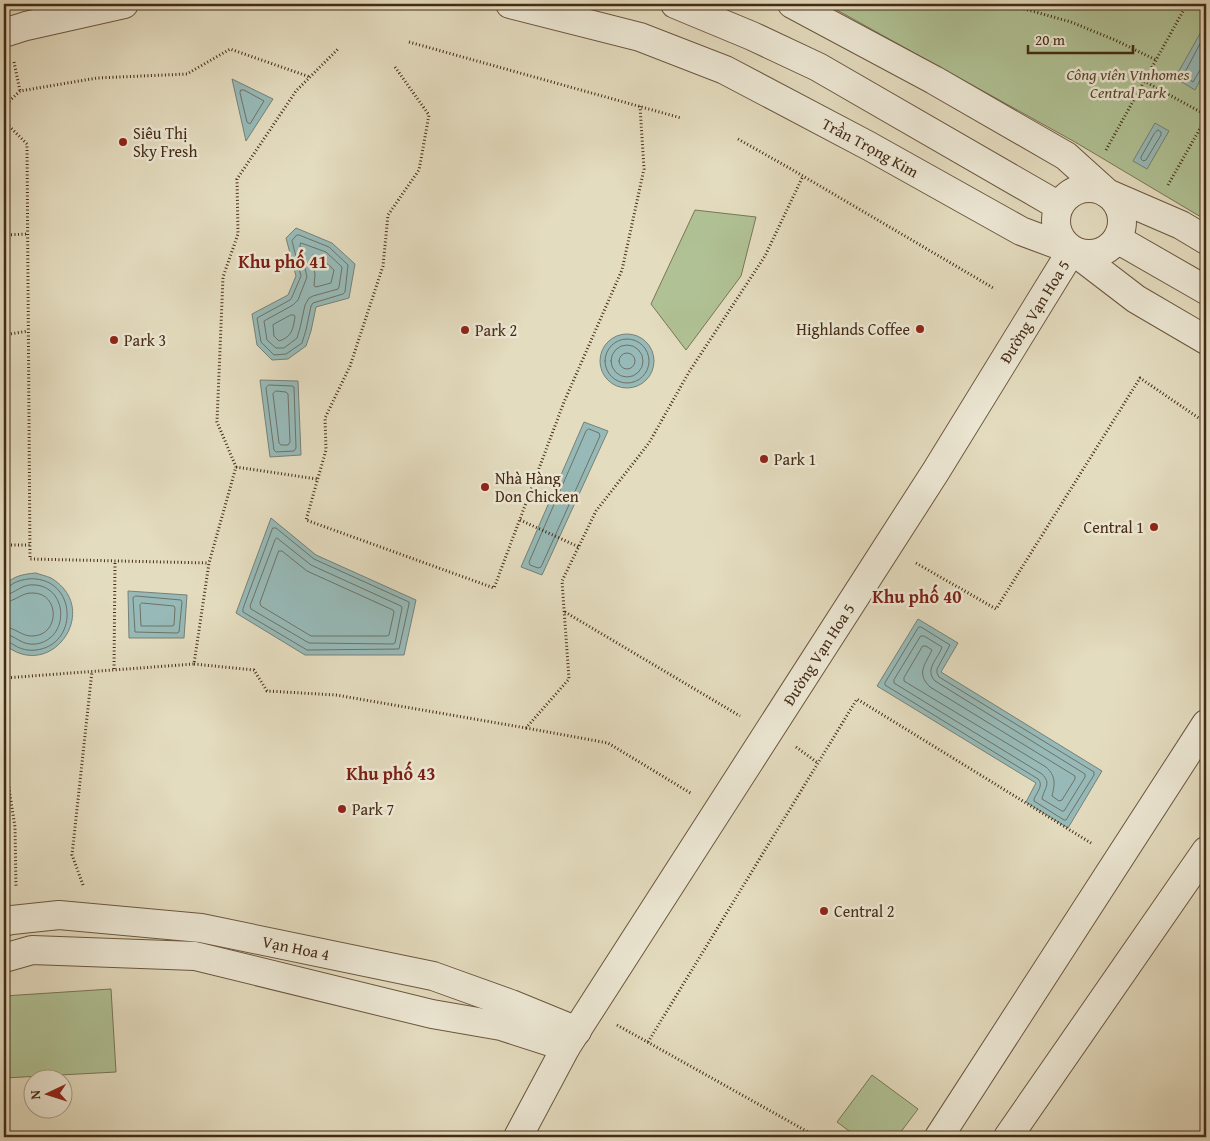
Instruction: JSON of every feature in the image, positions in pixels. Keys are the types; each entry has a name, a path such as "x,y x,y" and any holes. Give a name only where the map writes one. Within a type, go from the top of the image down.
{"street":[{"path":"4,33 26,26 124,4"},
{"name":"Trần Trọng Kim","path":"510,4 640,38 725,70 870,146 1021,231 1072,250 1136,299 1206,340"},
{"path":"676,4 752,36 818,67 1060,206"},
{"path":"792,4 934,80 1066,156 1107,193 1115,200 1122,219 1117,239 1110,247 1092,254 1072,250 1059,235 1056,226 1057,216 1060,206 1066,197 1075,191 1085,188 1107,193 1181,225 1206,240"},
{"path":"1117,239 1206,290"},
{"name":"Đường Vạn Hoa 5","path":"518,1137 572,1039 931,479 1072,250"},
{"path":"939,1137 1206,724"},
{"path":"1008,1137 1206,850"},
{"name":"Vạn Hoa 4","path":"4,922 59,915 201,928 433,976 511,1004 572,1039"},
{"name":"Vạn Hoa 4","path":"4,958 32,950 194,956 432,1014 572,1039"}],"path":[{"path":"1007,4 1071,22 1115,40 1156,60"},
{"path":"1105,150 1187,4"},
{"path":"409,42 681,118"},
{"path":"4,106 20,91 97,78 187,74 230,49 310,76"},
{"path":"194,664 209,563 236,467 217,422 224,277 238,234 238,180 296,91 338,49"},
{"path":"14,62 20,91"},
{"path":"395,67 429,115 421,161 419,170 388,215 383,266 350,366 325,418 326,450 306,520 494,588 564,402 622,270 644,169 640,106"},
{"path":"1144,81 1206,116 1167,187"},
{"path":"4,121 27,144 30,559 209,563"},
{"path":"738,139 995,289"},
{"path":"526,728 569,679 562,581 596,511 649,443 688,372 765,256 803,176"},
{"path":"4,235 28,234"},
{"path":"4,334 28,331"},
{"path":"911,561 996,609 1140,378 1206,422"},
{"path":"236,467 318,479"},
{"path":"520,520 579,547"},
{"path":"4,545 30,545"},
{"path":"114,669 115,561"},
{"path":"564,612 742,717"},
{"path":"4,678 194,664 254,670 268,691 336,695 608,743 694,796"},
{"path":"85,890 72,855 92,671"},
{"path":"648,1042 857,699 1095,845"},
{"path":"791,744 818,763"},
{"path":"4,756 15,827 16,889"},
{"path":"614,1023 818,1137"}],"green space":[{"name":"Công viên Vinhomes Central Park","path":"826,4 1206,4 1206,220 1075,142"},
{"path":"695,210 756,217 741,276 686,350 651,304"},
{"path":"4,263 9,306 4,309"},
{"path":"111,989 116,1072 72,1074 72,1068 22,1068 22,1077 4,1078 4,996"},
{"path":"872,1075 918,1109 897,1137 857,1137 837,1122"}],"water":[{"path":"1202,30 1206,33 1206,69 1195,90 1175,78"},
{"path":"232,79 273,99 246,141"},
{"path":"1155,123 1169,131 1147,169 1133,161"},
{"path":"296,228 332,243 355,264 349,298 316,307 306,346 288,359 272,360 257,345 252,314 288,295 296,276 286,238"},
{"path":"622,334 632,334 642,338 650,346 654,361 650,376 642,384 632,388 622,388 612,384 604,376 600,366 600,356 604,346 612,338"},
{"path":"260,380 298,381 301,455 270,457"},
{"path":"584,422 608,431 542,575 521,567"},
{"path":"271,518 316,555 416,600 404,655 305,655 236,613"},
{"path":"36,573 51,578 66,591 72,607 71,623 65,638 53,649 38,655 22,654 4,644 4,585 11,579 19,576"},
{"path":"128,591 187,595 184,638 129,638"},
{"path":"918,619 958,643 941,672 1102,771 1068,828 1026,802 1036,783 877,686"}],"place":[{"name":"Siêu Thị Sky Fresh","path":"123,142"},
{"name":"Highlands Coffee","path":"920,329"},
{"name":"Park 2","path":"465,330"},
{"name":"Park 3","path":"114,340"},
{"name":"Park 1","path":"764,459"},
{"name":"Nhà Hàng Don Chicken","path":"485,487"},
{"name":"Central 1","path":"1154,527"},
{"name":"Park 7","path":"342,809"},
{"name":"Central 2","path":"824,911"}],"district":[{"name":"Khu phố 41","path":"283,262"},
{"name":"Khu phố 40","path":"917,597"},
{"name":"Khu phố 43","path":"391,774"}]}
